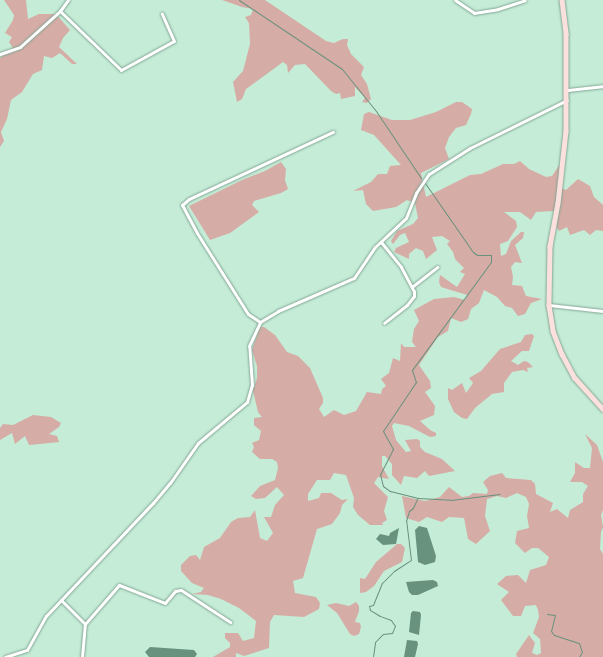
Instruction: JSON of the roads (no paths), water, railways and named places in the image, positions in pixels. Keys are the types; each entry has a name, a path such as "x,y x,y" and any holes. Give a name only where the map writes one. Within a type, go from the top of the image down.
{"main road":[{"path":"562,0 568,90 563,164 550,246 549,305 553,331 562,354 575,378 603,409"}],"street":[{"path":"0,54 20,47 60,11 68,0"},
{"path":"455,0 474,13 498,9 525,0"},
{"path":"60,11 121,70 174,41 162,14"},
{"path":"568,90 603,86"},
{"path":"5,657 27,650 42,622 153,503 198,443 247,402 252,385 249,346 260,322 278,311 354,278 381,242 406,218 416,193 428,174 470,148 567,99"},
{"path":"260,322 248,314 182,206 189,199 333,132"},
{"path":"381,242 413,286 414,296 384,324"},
{"path":"413,286 437,268"},
{"path":"549,305 603,311"},
{"path":"82,657 86,624 121,585 165,604 175,591 181,590 230,622"},
{"path":"61,600 86,624"}],"waterway":[{"path":"239,0 342,69 376,111 421,178"},
{"path":"425,183 473,252 477,255 491,255 491,262 412,370 416,382 383,431 393,449 380,474 383,486 390,491 418,498 451,500 500,494"},
{"path":"373,657 375,642 383,634 392,633 395,626 391,620 370,610 369,606 373,605 382,583 394,571 411,560 406,521 409,511 413,508 417,499"},
{"path":"547,614 555,615 551,631 554,635 579,643 582,652 579,657"}]}
